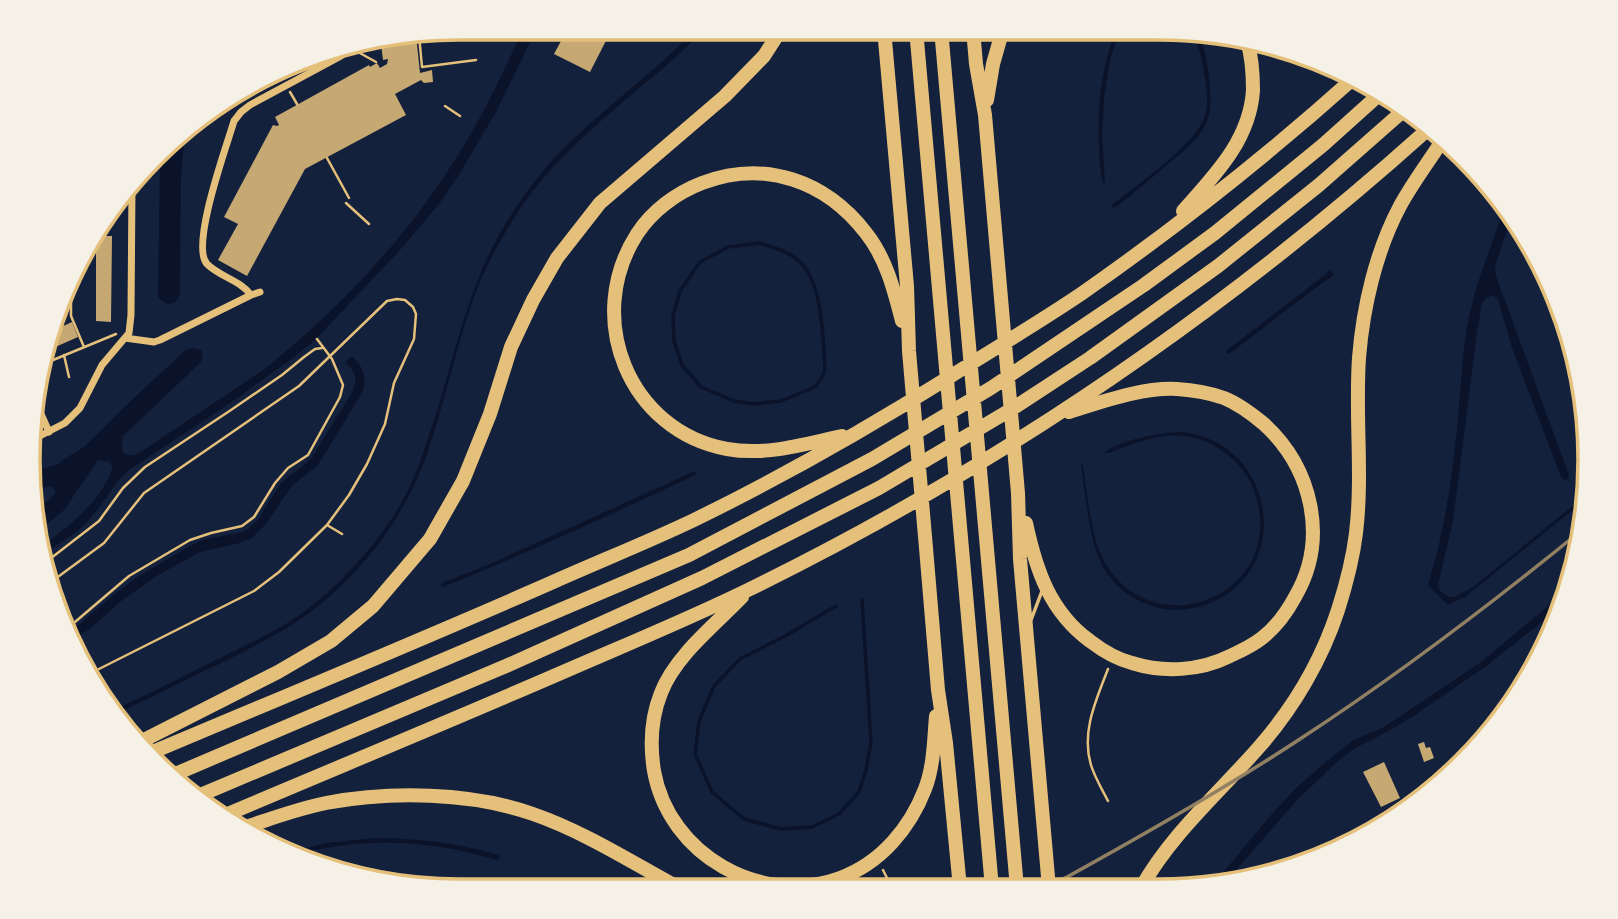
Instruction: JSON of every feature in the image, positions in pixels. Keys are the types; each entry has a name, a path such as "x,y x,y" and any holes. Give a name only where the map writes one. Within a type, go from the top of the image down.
{"highway":[{"path":"147,739 278,672 331,641 373,607 430,539 463,481 490,414 511,347 533,300 558,258 600,203 726,96 764,56 774,40"},
{"path":"885,40 938,690 959,879"},
{"path":"917,40 991,879"},
{"path":"942,40 1016,879"},
{"path":"974,40 985,115 1001,294 1018,493 1020,559 1048,879"},
{"path":"985,115 999,40"},
{"path":"1162,236 1223,166 1240,138 1252,102 1253,66 1249,50"},
{"path":"157,750 480,614 693,520 797,467 1026,330 1079,294 1162,236 1295,131 1347,84"},
{"path":"180,772 689,555 872,459 991,388 1144,285 1215,233 1323,145 1374,100"},
{"path":"205,793 506,666 702,578 879,488 1090,358 1218,266 1319,185 1398,116"},
{"path":"233,812 526,688 749,589 936,489 1121,372 1230,293 1340,206 1423,134"},
{"path":"1147,879 1184,830 1277,726 1310,675 1326,643 1347,580 1356,534 1359,490 1359,357 1373,276 1399,208 1438,147"},
{"path":"857,433 779,450 743,451 710,445 693,438 658,414 632,382 615,335 617,282 636,235 649,218 671,200 695,186 717,178 763,173 782,176 807,185 840,205 868,235 888,271 908,347"},
{"path":"1018,493 1034,558 1050,598 1081,635 1113,656 1144,667 1161,669 1201,666 1244,650 1279,622 1307,573 1313,540 1309,499 1302,474 1284,445 1252,413 1226,399 1175,388 1110,400 1054,416"},
{"path":"749,589 671,673 661,693 651,739 657,786 664,806 675,824 697,849 719,866 753,879"},
{"path":"836,879 858,870 877,857 892,844 911,820 926,787 934,744 938,690"},
{"path":"254,825 297,810 364,797 405,795 482,801 531,813 555,823 663,879"}],"street":[{"path":"251,295 245,288 207,264 203,257 206,214 234,121 250,105 335,59"},
{"path":"41,436 65,424 80,408 102,365 125,338 130,327 132,200"},
{"path":"125,338 154,342 160,340 260,292"},
{"path":"43,418 49,432"}],"lane":[{"path":"1026,632 1043,582"}],"path":[{"path":"419,42 421,67 476,60"},
{"path":"359,53 376,62"},
{"path":"445,106 460,116"},
{"path":"327,158 349,198"},
{"path":"346,203 369,224"},
{"path":"57,577 104,543 144,493 162,478 299,386 387,301 405,300 413,307 416,314 414,339 394,383 384,424 367,464 327,525 279,572 254,591 97,670"},
{"path":"71,302 71,316 83,347"},
{"path":"53,360 115,334 125,338"},
{"path":"73,623 129,576 190,540 242,526 254,517 288,468 308,455 340,397 343,385 332,359 317,339"},
{"path":"52,557 99,522 123,488 145,467 231,410 315,349 322,348"},
{"path":"64,355 69,377"},
{"path":"327,525 342,534"},
{"path":"1108,801 1092,768 1087,745 1091,718 1113,656"},
{"path":"877,857 887,879"}],"water":[{"path":"518,40 531,40 496,112 439,204 401,249 316,339 223,408 129,470 82,527 50,549 48,542 92,502 113,468 109,462 98,460 64,510 46,525 43,504 55,493 54,488 41,489 40,470 60,463 84,447 186,350 201,350 201,362 123,436 122,449 126,454 141,452 266,368 317,324 388,251 430,197 460,152"},
{"path":"685,40 694,40 571,149 531,193 514,218 477,289 421,470 397,517 366,560 328,597 287,628 124,710 121,707 292,620 326,594 362,558 383,532 412,482 436,415 476,284 506,223 520,201 560,152"},
{"path":"1112,40 1116,40 1110,60 1104,99 1103,183 1098,129 1104,72"},
{"path":"1196,42 1201,43 1203,47 1211,99 1207,121 1200,134 1116,207 1111,208 1180,149 1201,124 1206,112 1207,97"},
{"path":"184,143 180,292 177,300 171,304 158,296 160,166"},
{"path":"1501,218 1508,228 1495,267 1496,276 1569,475 1565,481 1561,477 1512,348 1498,300 1494,295 1486,298 1482,303 1477,333 1453,521 1438,585 1440,591 1454,597 1473,587 1575,504 1575,508 1465,597 1448,605 1428,585 1439,546 1450,487 1465,343 1475,291"},
{"path":"1331,270 1334,275 1227,353 1227,350"},
{"path":"352,356 359,364 365,382 362,393 318,465 292,486 265,525 252,538 200,552 155,577 79,636 75,627 136,578 202,540 242,532 259,518 281,483 311,459 351,394 355,377 345,362"},
{"path":"1181,432 1213,441 1238,458 1254,482 1263,509 1263,537 1254,564 1236,588 1208,604 1175,610 1155,607 1131,597 1107,573 1094,542 1081,466 1082,464 1092,524 1101,555 1122,584 1148,600 1177,605 1206,600 1231,586 1250,564 1260,535 1257,500 1243,470 1214,446 1185,436 1155,438 1104,453 1120,444 1141,438"},
{"path":"695,471 697,474 602,518 475,574 441,586 442,583"},
{"path":"1553,602 1547,618 1485,667 1412,717 1355,748 1337,762 1298,799 1234,872 1222,874 1270,816 1321,766 1352,741 1384,727 1481,662"},
{"path":"374,838 422,840 484,851 499,855 500,858 497,860 447,848 397,843 346,845 311,851 303,849 326,843"}],"building":[{"path":"562,40 606,40 590,72 554,54"},
{"path":"417,43 420,73 432,70 433,82 424,83 421,80 395,94 406,115 305,169 247,276 218,260 238,224 224,217 273,125 279,125 275,117 369,65 370,67 377,63 380,68 387,64 388,59 383,60 381,47"},
{"path":"105,236 112,236 111,322 96,321 96,250"},
{"path":"72,322 78,337 56,347 62,327"},
{"path":"1424,742 1426,748 1430,747 1434,758 1424,762 1418,744"},
{"path":"1384,762 1400,798 1381,807 1363,772"}],"waterway":[{"path":"760,243 791,255 807,270 820,312 825,370 815,387 781,401 754,404 734,401 701,387 682,365 674,341 673,316 680,291 700,262 728,247 760,243"},
{"path":"836,606 740,659 714,686 699,721 695,754 712,792 744,819 781,829 812,827 839,814 859,792 871,742 862,600"}],"railway":[{"path":"1063,879 1207,797 1337,715 1444,638 1570,539"}]}
